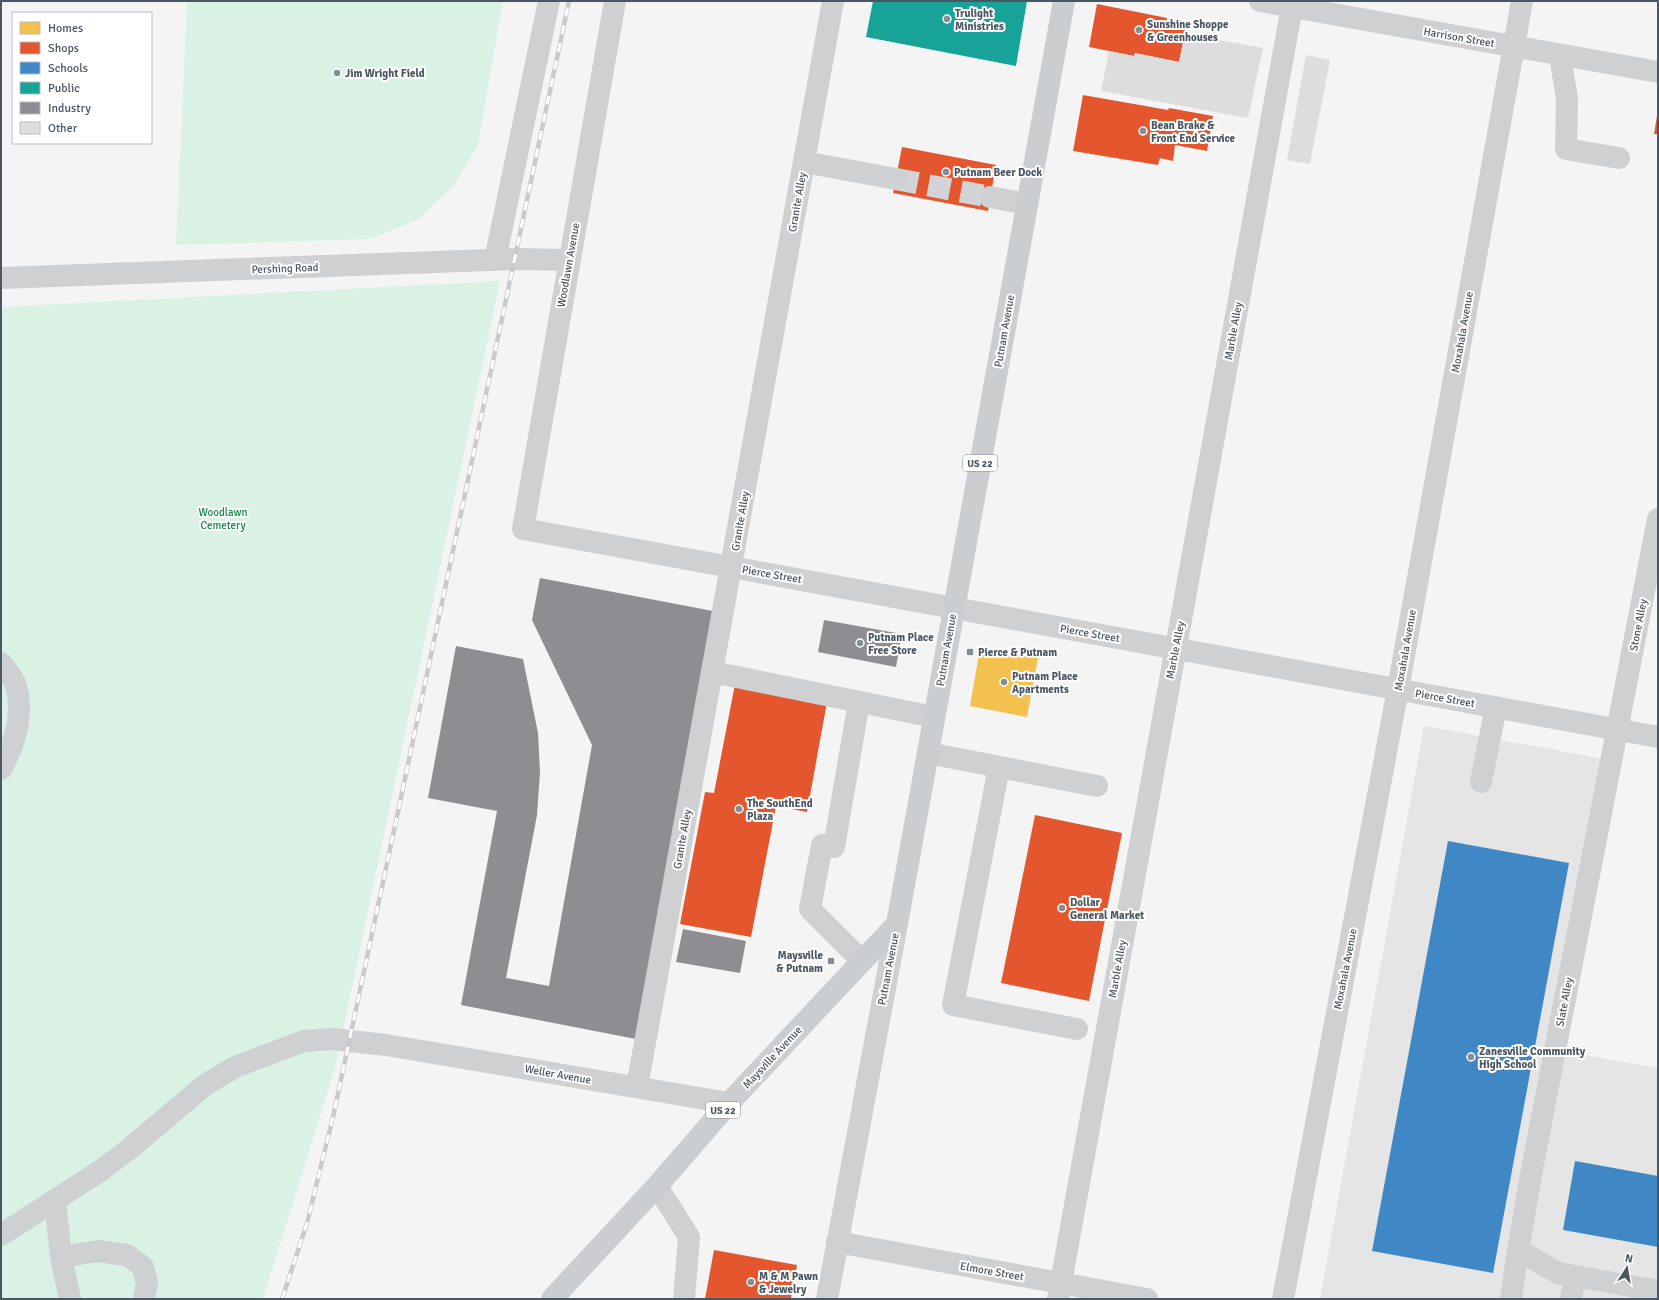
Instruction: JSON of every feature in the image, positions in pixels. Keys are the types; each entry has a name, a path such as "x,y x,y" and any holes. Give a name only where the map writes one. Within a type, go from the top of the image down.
{"main road":[{"name":"Putnam Avenue","path":"897,924 1064,1"},
{"name":"Maysville Avenue","path":"552,1299 657,1186 729,1103 897,924"}],"street":[{"path":"495,260 549,1"},
{"name":"Woodlawn Avenue","path":"523,529 615,1"},
{"name":"Granite Alley","path":"637,1087 833,1"},
{"name":"Harrison Street","path":"1260,1 1293,4 1560,55 1658,72"},
{"name":"Moxahala Avenue","path":"1283,1299 1398,689 1522,1"},
{"name":"Marble Alley","path":"1059,1291 1293,4"},
{"path":"1560,55 1567,99 1566,149 1619,158"},
{"path":"804,162 896,179"},
{"path":"990,197 1027,204"},
{"name":"Pershing Road","path":"1,278 495,260 569,260"},
{"name":"Stone Alley","path":"1618,730 1658,519"},
{"name":"Pierce Street","path":"523,529 1658,737"},
{"path":"1,663 15,683 18,699 16,736 9,755 1,769"},
{"path":"712,672 934,717"},
{"path":"860,702 834,847 822,845 810,909 862,961"},
{"path":"1481,782 1496,707"},
{"name":"Slate Alley","path":"1511,1299 1518,1250 1618,730"},
{"path":"928,753 1097,786"},
{"path":"999,767 953,1005 1077,1030"},
{"name":"Putnam Avenue","path":"827,1299 897,924"},
{"name":"Weller Avenue","path":"1,1235 128,1150 205,1086 235,1067 304,1041 332,1039 386,1045 729,1103"},
{"path":"657,1186 689,1237 684,1299"},
{"path":"55,1200 62,1257 70,1299"},
{"name":"Elmore Street","path":"837,1242 1059,1291 1147,1299"},
{"path":"1518,1250 1558,1273 1658,1291"},
{"path":"62,1257 98,1252 127,1256 143,1267 147,1283 144,1299"},
{"path":"1571,1299 1575,1276"}],"shaded area":[{"path":"1424,726 1604,759 1551,1049 1658,1068 1658,1299 1320,1299"}],"green space":[{"name":"Jim Wright Field","path":"187,1 503,1 478,145 455,184 418,220 369,239 176,245"},
{"name":"Woodlawn Cemetery","path":"500,281 335,1068 263,1299 1,1299 1,307"}],"building: Homes":[{"name":"Putnam Place Apartments","path":"980,648 1038,658 1027,717 970,706"}],"building: Shops":[{"name":"Sunshine Shoppe & Greenhouses","path":"1097,4 1167,18 1166,23 1186,27 1179,62 1135,53 1134,56 1089,47"},
{"name":"Bean Brake & Front End Service","path":"1083,95 1168,110 1169,108 1213,116 1207,151 1175,145 1173,161 1160,158 1158,165 1073,151"},
{"path":"1657,116 1658,134 1654,134"},
{"name":"Putnam Beer Dock","path":"902,147 996,165 988,211 893,193"},
{"name":"The SouthEnd Plaza","path":"735,684 827,702 807,812 776,806 751,937 680,924 705,792 714,793"},
{"name":"Dollar General Market","path":"1035,815 1122,833 1089,1001 1001,983"},
{"name":"M & M Pawn & Jewelry","path":"714,1250 797,1265 791,1299 705,1299"}],"building: Schools":[{"name":"Zanesville Community High School","path":"1448,841 1569,863 1493,1273 1372,1251"},
{"path":"1575,1161 1658,1176 1658,1247 1563,1230"}],"building: Public":[{"name":"Trulight Ministries","path":"873,1 1027,1 1016,66 866,37"}],"building: Industry":[{"path":"540,578 713,611 636,1039 461,1005 497,811 428,798 456,646 523,659 538,733 540,772 537,815 506,978 549,986 592,745 532,620"},
{"name":"Putnam Place Free Store","path":"824,620 902,634 896,667 818,652"},
{"path":"683,929 746,941 740,973 676,962"}],"building: Other":[{"path":"1185,34 1263,48 1248,118 1101,91 1109,51 1134,56 1135,53 1179,62"},
{"path":"1306,55 1330,60 1310,164 1287,160"}],"tunnel":[{"path":"896,179 990,197"}],"railway":[{"path":"282,1299 307,1223 333,1117 569,1"}],"place":[{"name":"Trulight Ministries","path":"947,19"},
{"name":"Sunshine Shoppe & Greenhouses","path":"1139,30"},
{"name":"Jim Wright Field","path":"337,73"},
{"name":"Bean Brake & Front End Service","path":"1143,131"},
{"name":"Putnam Beer Dock","path":"946,172"},
{"name":"Putnam Place Free Store","path":"860,643"},
{"name":"Pierce & Putnam","path":"970,652"},
{"name":"Putnam Place Apartments","path":"1004,682"},
{"name":"The SouthEnd Plaza","path":"739,809"},
{"name":"Dollar General Market","path":"1062,908"},
{"name":"Maysville & Putnam","path":"831,961"},
{"name":"Zanesville Community High School","path":"1471,1057"},
{"name":"M & M Pawn & Jewelry","path":"751,1282"}]}
